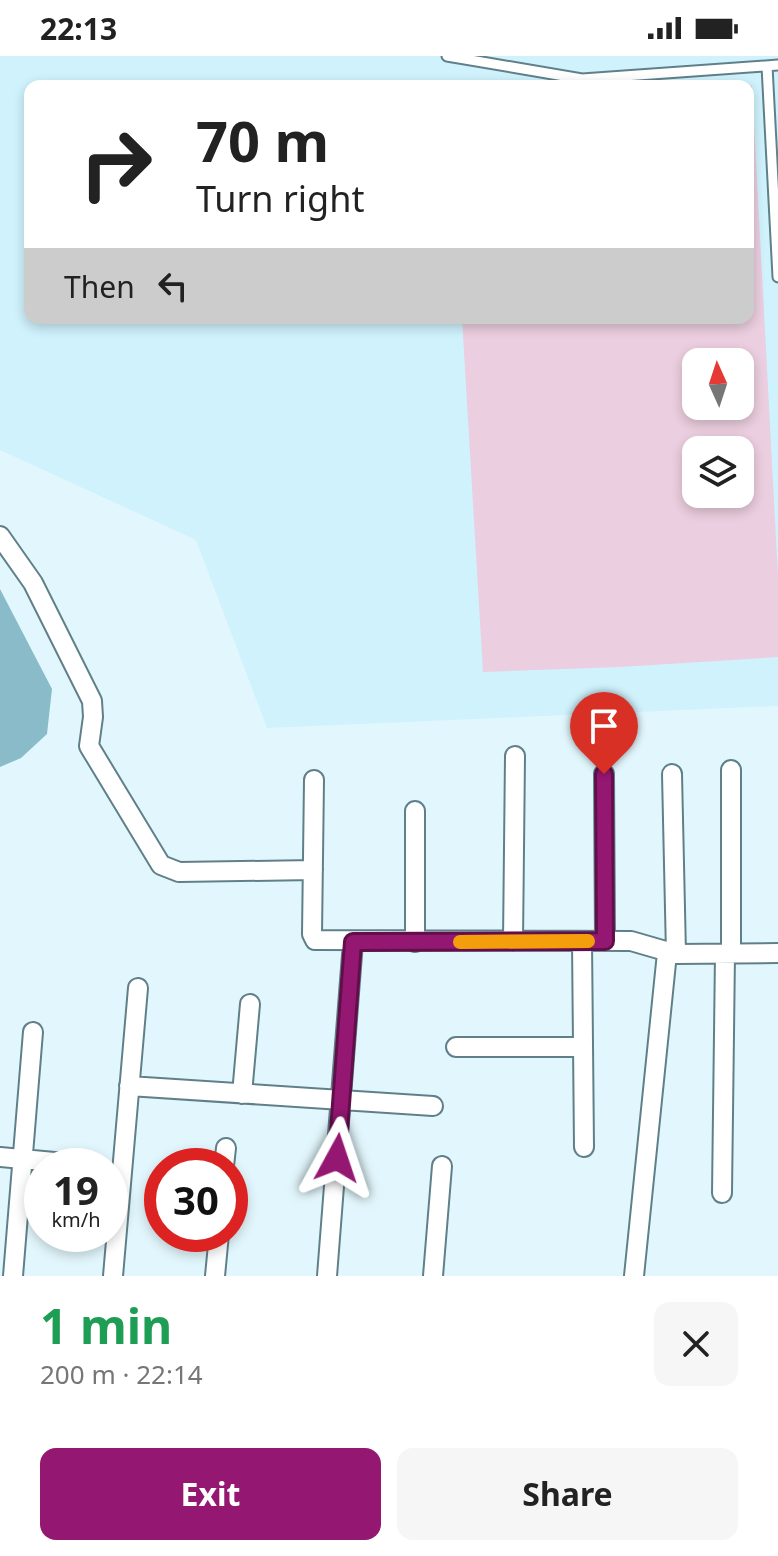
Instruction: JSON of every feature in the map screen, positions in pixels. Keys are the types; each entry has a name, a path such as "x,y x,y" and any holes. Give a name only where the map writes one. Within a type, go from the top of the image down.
{"street":[{"path":"0,536 33,583 92,701 94,708 89,746 161,865 179,872 313,870"},
{"path":"513,941 515,756"},
{"path":"722,1193 731,770"},
{"path":"604,774 605,941"},
{"path":"634,1276 672,953 672,774"},
{"path":"314,780 312,934 315,940 631,941 672,953 778,953"},
{"path":"415,811 415,942"},
{"path":"582,941 584,1147"},
{"path":"327,1276 353,942"},
{"path":"119,1148 129,1086 138,988"},
{"path":"242,1094 250,1004"},
{"path":"13,1276 33,1032"},
{"path":"456,1047 583,1047"},
{"path":"129,1086 433,1106"},
{"path":"0,1157 23,1158"},
{"path":"433,1276 442,1166"},
{"path":"113,1276 114,1252"},
{"path":"215,1276 217,1252"}],"lane":[{"path":"447,56 582,79 772,65 778,277"},
{"path":"707,56 709,70"}],"shaded area":[{"path":"0,56 778,56 778,706 267,728 196,540 0,450"},
{"path":"0,589 52,689 47,734 21,758 0,767"}],"building":[{"path":"754,123 778,577 778,657 483,672 462,324 754,324"}],"slow traffic":[{"path":"460,942 588,941"}],"route":[{"path":"337,1158 353,942 605,941 604,774"}]}
